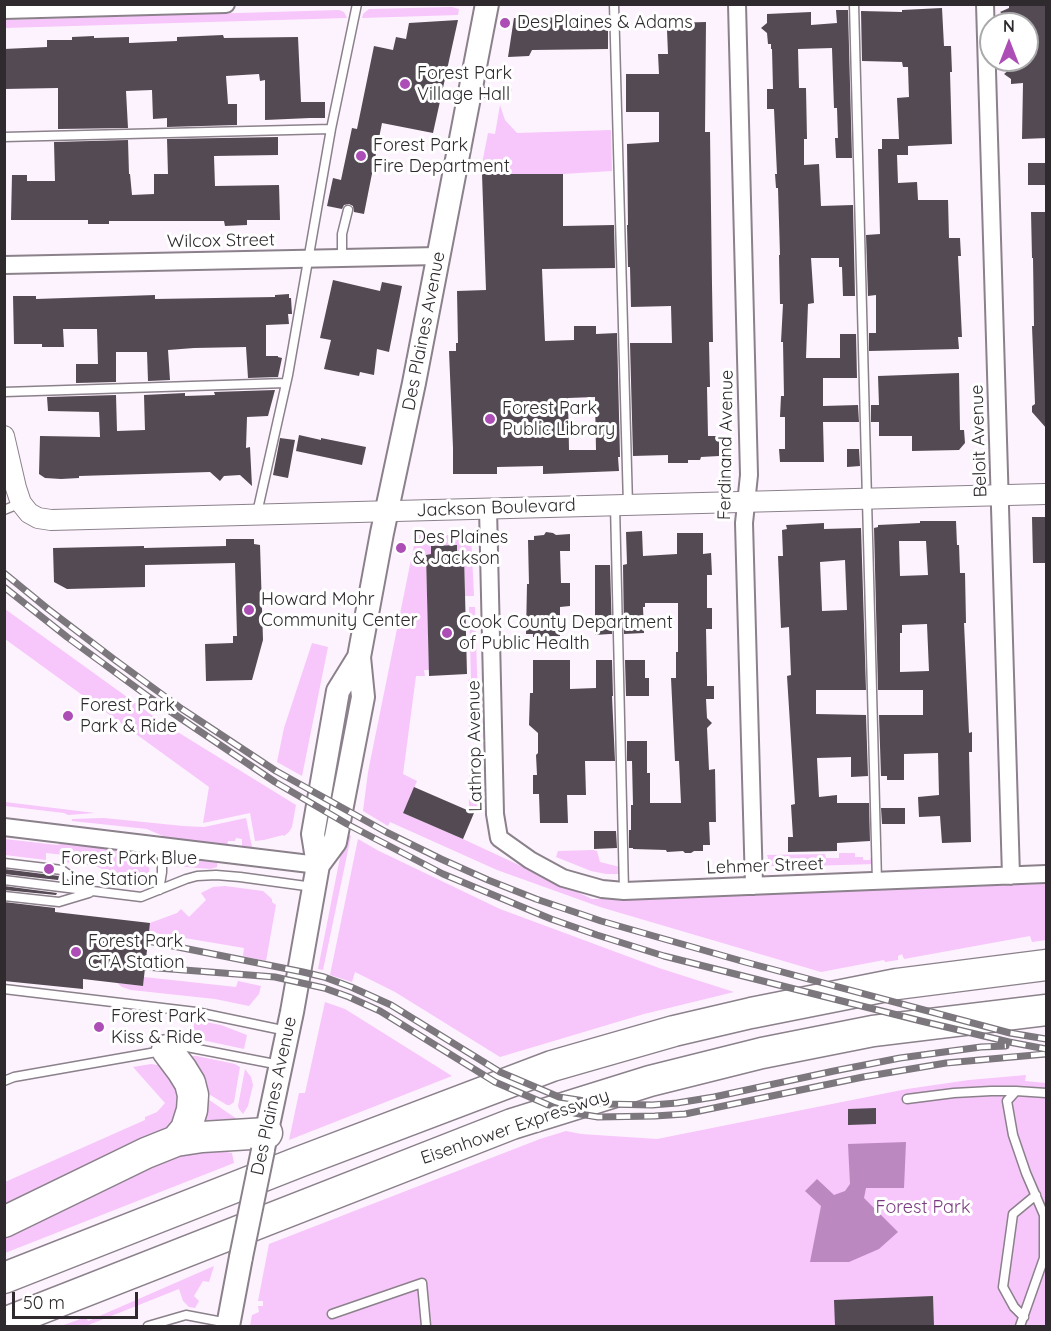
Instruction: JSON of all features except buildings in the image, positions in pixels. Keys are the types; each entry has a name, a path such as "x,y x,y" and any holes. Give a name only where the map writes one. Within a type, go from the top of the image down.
{"highway":[{"path":"4,1278 552,1066 674,1031 751,1013 897,984 1047,965"},
{"name":"Eisenhower Expressway","path":"4,1323 512,1124 650,1081 762,1053 873,1031 1047,1010"},
{"path":"167,1050 186,1076 193,1095 192,1110 186,1129 176,1141"},
{"path":"4,1221 176,1141 202,1137 265,1142"}],"main road":[{"name":"Des Plaines Avenue","path":"228,1325 288,1031 316,876 335,842 363,697 359,657 488,4"}],"street":[{"path":"4,10 226,4"},
{"name":"Ferdinand Avenue","path":"737,4 749,475 744,523 754,886"},
{"name":"Beloit Avenue","path":"985,4 1011,876"},
{"name":"Wilcox Street","path":"4,265 438,256"},
{"name":"Jackson Boulevard","path":"4,436 16,488 13,507 38,518 51,520 1047,494"},
{"name":"Lathrop Avenue","path":"488,508 495,814 499,838"},
{"path":"4,827 155,845 316,876"},
{"name":"Lehmer Street","path":"499,838 530,860 563,878 602,889 624,891 1047,874"}],"lane":[{"path":"256,514 286,383 357,4"},
{"path":"615,4 622,505 624,891"},
{"path":"854,4 877,881"},
{"path":"471,90 499,95 506,90"},
{"path":"4,136 332,129"},
{"path":"342,258 342,234 348,210"},
{"path":"4,392 286,383"},
{"path":"155,845 162,857 159,890"},
{"path":"4,863 62,870 92,892"},
{"path":"4,880 141,897 197,876 316,876"},
{"path":"4,896 59,902 92,892"},
{"path":"4,989 196,1012 288,1031"},
{"path":"4,1082 14,1077 187,1047 281,1065"},
{"path":"4,1071 14,1077"},
{"path":"1016,1091 1008,1101 1013,1135 1044,1215 1044,1258 1020,1326"},
{"path":"907,1099 963,1092 1047,1093"},
{"path":"1024,1317 1014,1307 1003,1287 1013,1214 1035,1195"},
{"path":"332,1314 422,1283 426,1326"},
{"path":"147,1326 186,1315 228,1325"}],"green space":[{"path":"452,7 459,9 458,15 362,18 369,9"},
{"path":"339,10 344,12 347,18 5,28 5,20"},
{"path":"500,105 505,120 517,133 611,130 612,171 563,174 480,174 488,133 495,134"},
{"path":"416,535 471,535 474,596 465,596 464,554 457,554 457,545 431,546 431,554 426,555 429,670 424,670 425,676 416,676 403,774 417,781 403,813 592,899 1046,884 1046,940 1032,942 1030,936 904,959 902,954 898,956 898,960 885,962 884,960 821,972 600,907 497,870 390,822 388,826 363,811 368,772"},
{"path":"469,607 475,607 479,736 469,739 468,680 471,679"},
{"path":"5,609 163,723 296,805 289,832 284,836 255,841 250,813 203,823 209,787 5,639"},
{"path":"312,643 328,647 302,776 277,762 284,728"},
{"path":"469,760 479,760 480,813 469,807"},
{"path":"5,802 95,813 68,815 5,806"},
{"path":"104,818 204,827 246,818 252,847 242,847 242,839 236,838 235,841 228,841 227,846 205,844 172,840 147,829 72,821 72,819"},
{"path":"345,832 351,836 323,970 318,969"},
{"path":"5,839 57,845 62,840 134,850 150,857 149,873 142,883 129,886 129,883 96,866 64,862 65,855 46,853 46,860 5,855"},
{"path":"358,839 500,909 659,968 734,992 644,1014 500,1057 395,992 355,972 352,982 330,975"},
{"path":"558,851 597,851 600,862 620,867 619,874 591,871 556,857"},
{"path":"839,853 855,853 855,857 863,857 863,860 870,860 874,857 875,864 775,867 770,865 767,855 825,854 826,858 839,858"},
{"path":"174,855 218,860 217,867 210,869 175,866 172,857"},
{"path":"225,886 263,891 276,905 266,961 243,956 244,948 149,932 150,923 177,913 181,909 189,917 206,900 201,893 213,887"},
{"path":"144,977 236,987 238,981 261,986 259,994 249,1006 215,999 131,990 117,983 143,986"},
{"path":"325,1002 345,1009 452,1076 289,1140 299,1093 305,1093"},
{"path":"194,1020 221,1025 247,1035 244,1049 193,1038"},
{"path":"187,1056 197,1056 240,1067 234,1102 227,1105 207,1093"},
{"path":"151,1064 165,1069 183,1094 173,1128 5,1211 5,1182 145,1120 145,1117 157,1112 165,1103 133,1067"},
{"path":"245,1069 253,1085 248,1106 243,1114 238,1106"},
{"name":"Forest Park","path":"1026,1075 1025,1081 1046,1083 1046,1326 250,1326 252,1315 259,1312 258,1306 263,1306 263,1301 258,1301 269,1244 540,1139 566,1131 657,1139 907,1089"},
{"path":"202,1095 237,1119 198,1126"},
{"path":"222,1151 232,1153 234,1163 5,1253 5,1234 180,1153"},
{"path":"214,1266 209,1282 203,1281 194,1296 199,1301 195,1308 189,1307 183,1301 179,1289 86,1326 61,1326 86,1317 88,1321"}],"shaded area":[{"path":"906,1142 904,1188 866,1188 864,1198 898,1232 879,1249 849,1262 810,1262 821,1206 805,1191 817,1179 834,1195 845,1191 850,1184 848,1144"}],"railway":[{"path":"4,573 48,609 182,709 276,771 386,832 441,859 536,899 601,921 1010,1033 1046,1039"},
{"path":"4,587 149,697 275,782 347,824 443,874 551,919 664,956 921,1021 1046,1049"},
{"path":"148,941 324,977 391,1005 500,1072 559,1097 604,1104 677,1103 900,1058 981,1047 1006,1046"},
{"path":"145,967 275,977 324,988 380,1011 495,1082 553,1107 598,1117 685,1114 863,1077 946,1063 1046,1054"}],"place":[{"name":"Des Plaines & Adams","path":"505,23"},
{"name":"Forest Park Village Hall","path":"405,84"},
{"name":"Forest Park Fire Department","path":"361,156"},
{"name":"Forest Park Public Library","path":"490,419"},
{"name":"Des Plaines & Jackson","path":"401,548"},
{"name":"Howard Mohr Community Center","path":"249,610"},
{"name":"Cook County Department of Public Health","path":"447,633"},
{"name":"Forest Park Park & Ride","path":"68,716"},
{"name":"Forest Park Blue Line Station","path":"49,869"},
{"name":"Forest Park CTA Station","path":"76,952"},
{"name":"Forest Park Kiss & Ride","path":"99,1027"}]}
